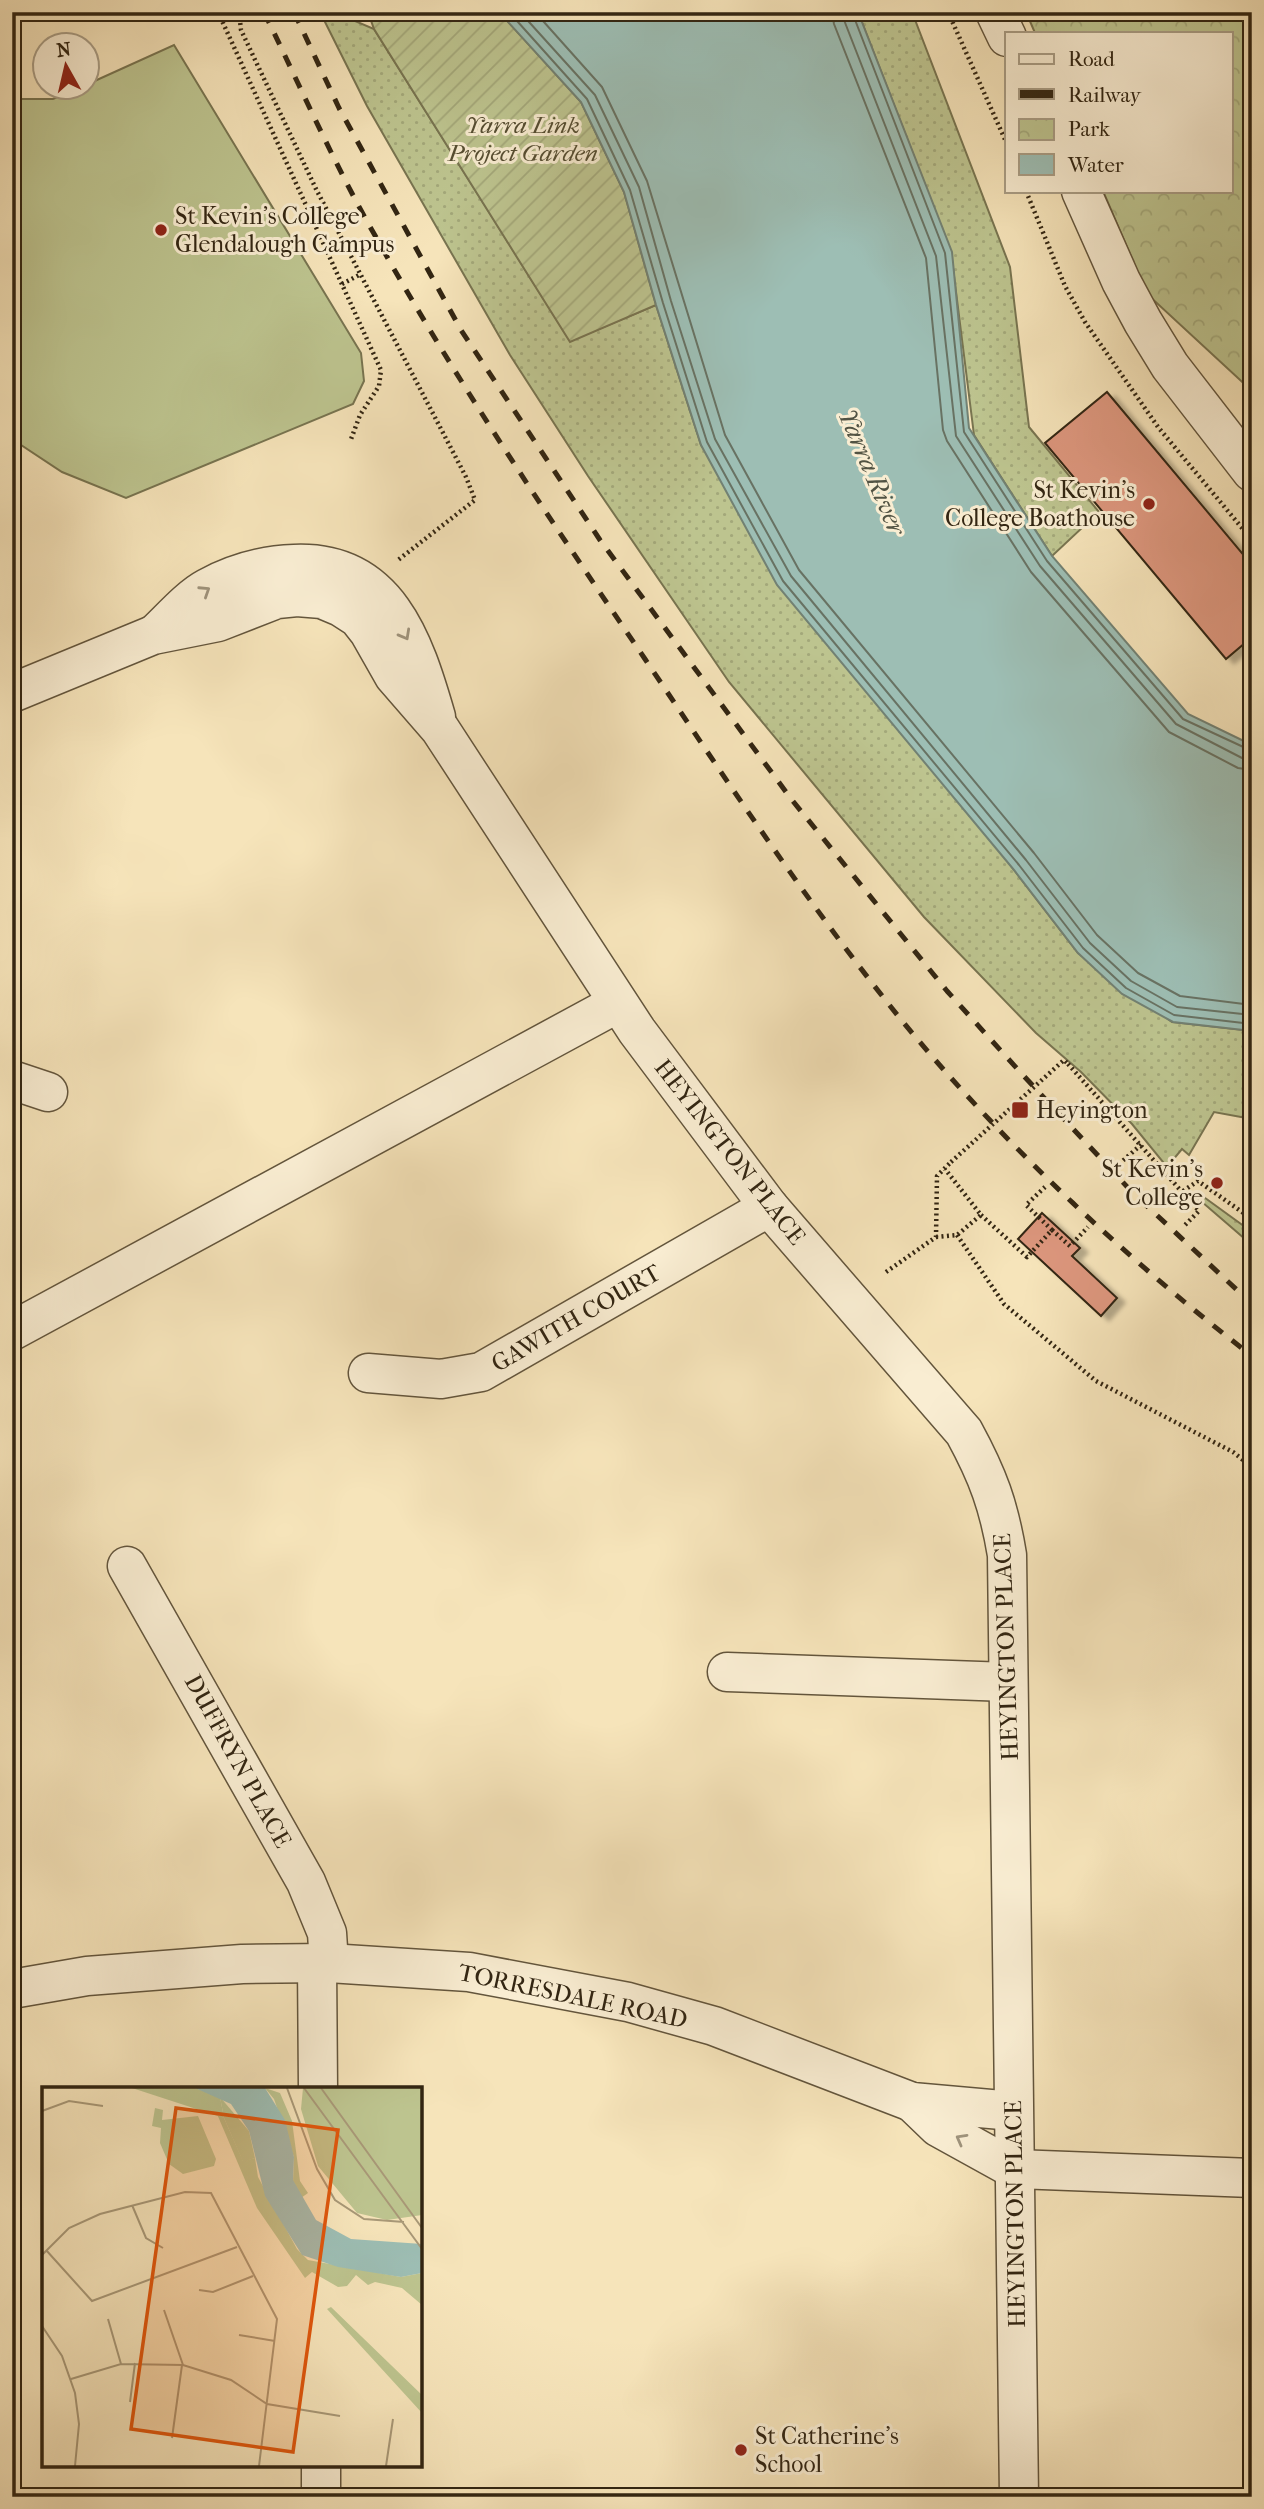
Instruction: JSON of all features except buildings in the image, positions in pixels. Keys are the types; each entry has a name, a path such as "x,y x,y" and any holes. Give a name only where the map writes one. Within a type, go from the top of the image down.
{"street":[{"path":"995,12 1005,33"},
{"path":"1081,192 1121,281 1170,366 1252,472"},
{"name":"HEYINGTON PLACE","path":"353,594 379,593 396,618 420,662 440,729 618,1003 769,1207 964,1432 986,1471 1000,1514 1007,1555 1020,2497"},
{"path":"12,693 153,635 218,622 277,599 322,599 353,594"},
{"path":"12,1331 618,1003"},
{"path":"12,1080 48,1093"},
{"name":"GAWITH COURT","path":"368,1373 441,1379 481,1372 769,1207"},
{"name":"DUFFRYN PLACE","path":"128,1566 306,1882 327,1933 323,1963 318,2087"},
{"path":"727,1672 1008,1682"},
{"name":"TORRESDALE ROAD","path":"12,1989 87,1976 172,1968 323,1963 469,1972 628,2002 714,2026 912,2102 1013,2111"},
{"name":"TORRESDALE ROAD","path":"912,2102 938,2127 1014,2169"},
{"path":"1014,2169 1252,2178"},
{"path":"321,2467 321,2497"}],"path":[{"path":"218,12 381,370 379,386 360,415 350,442"},
{"path":"239,12 241,30 316,189 466,477 475,500 353,594"},
{"path":"948,12 1005,140"},
{"path":"342,284 360,274"},
{"path":"936,1237 937,1176 1065,1060 1199,1211 1183,1227"},
{"path":"1119,1164 1142,1144"},
{"path":"945,1169 981,1215 1027,1257 1052,1230"},
{"path":"1183,1191 1199,1181 1252,1219"},
{"path":"1045,1187 1027,1205 1052,1230 1070,1246 1088,1227"},
{"path":"886,1272 936,1237 957,1235 981,1215"},
{"path":"957,1235 1004,1304 1096,1381 1233,1452 1252,1467"}],"green space":[{"path":"320,12 334,12 374,29 570,341 656,305 701,445 1078,953 1172,1022 1252,1031 1252,1119 1214,1112 1189,1155 1182,1149 1167,1167 1132,1124 1081,1072 1036,1033 924,917 729,682 588,476 510,355 367,106"},
{"name":"Yarra Link Project Garden","path":"368,12 499,12 581,102 624,192 656,305 570,342 374,29"},
{"path":"858,12 912,12 1010,267 1029,427 1099,512 1052,556 974,435 951,252"},
{"path":"1026,12 1252,12 1252,391 1147,294 1103,192 1232,192 1232,32 1035,32"},
{"name":"St Kevin's College Glendalough Campus","path":"174,45 361,353 364,381 353,404 126,498 62,472 12,439 12,99 32,99 32,102 102,102 102,78"},
{"path":"1201,1195 1252,1232 1252,1245 1195,1196"}],"water":[{"name":"Yarra River","path":"499,12 858,12 952,252 969,428 1052,556 1188,714 1252,745 1252,1031 1173,1022 1122,994 1078,953 1014,870 777,585 701,445 656,305 624,192 581,102"}],"railway":[{"path":"264,12 347,183 440,347 575,556 737,796 832,930 938,1063 1022,1153 1157,1279 1252,1356"},
{"path":"294,12 339,108 461,330 600,540 792,800 947,991 1021,1073 1132,1192 1252,1304"}],"place":[{"name":"St Kevin's College Glendalough Campus","path":"161,230"},
{"name":"St Kevin's College Boathouse","path":"1149,504"},
{"name":"Heyington","path":"1020,1110"},
{"name":"St Kevin's College","path":"1217,1183"},
{"name":"St Catherine's School","path":"741,2450"}]}
